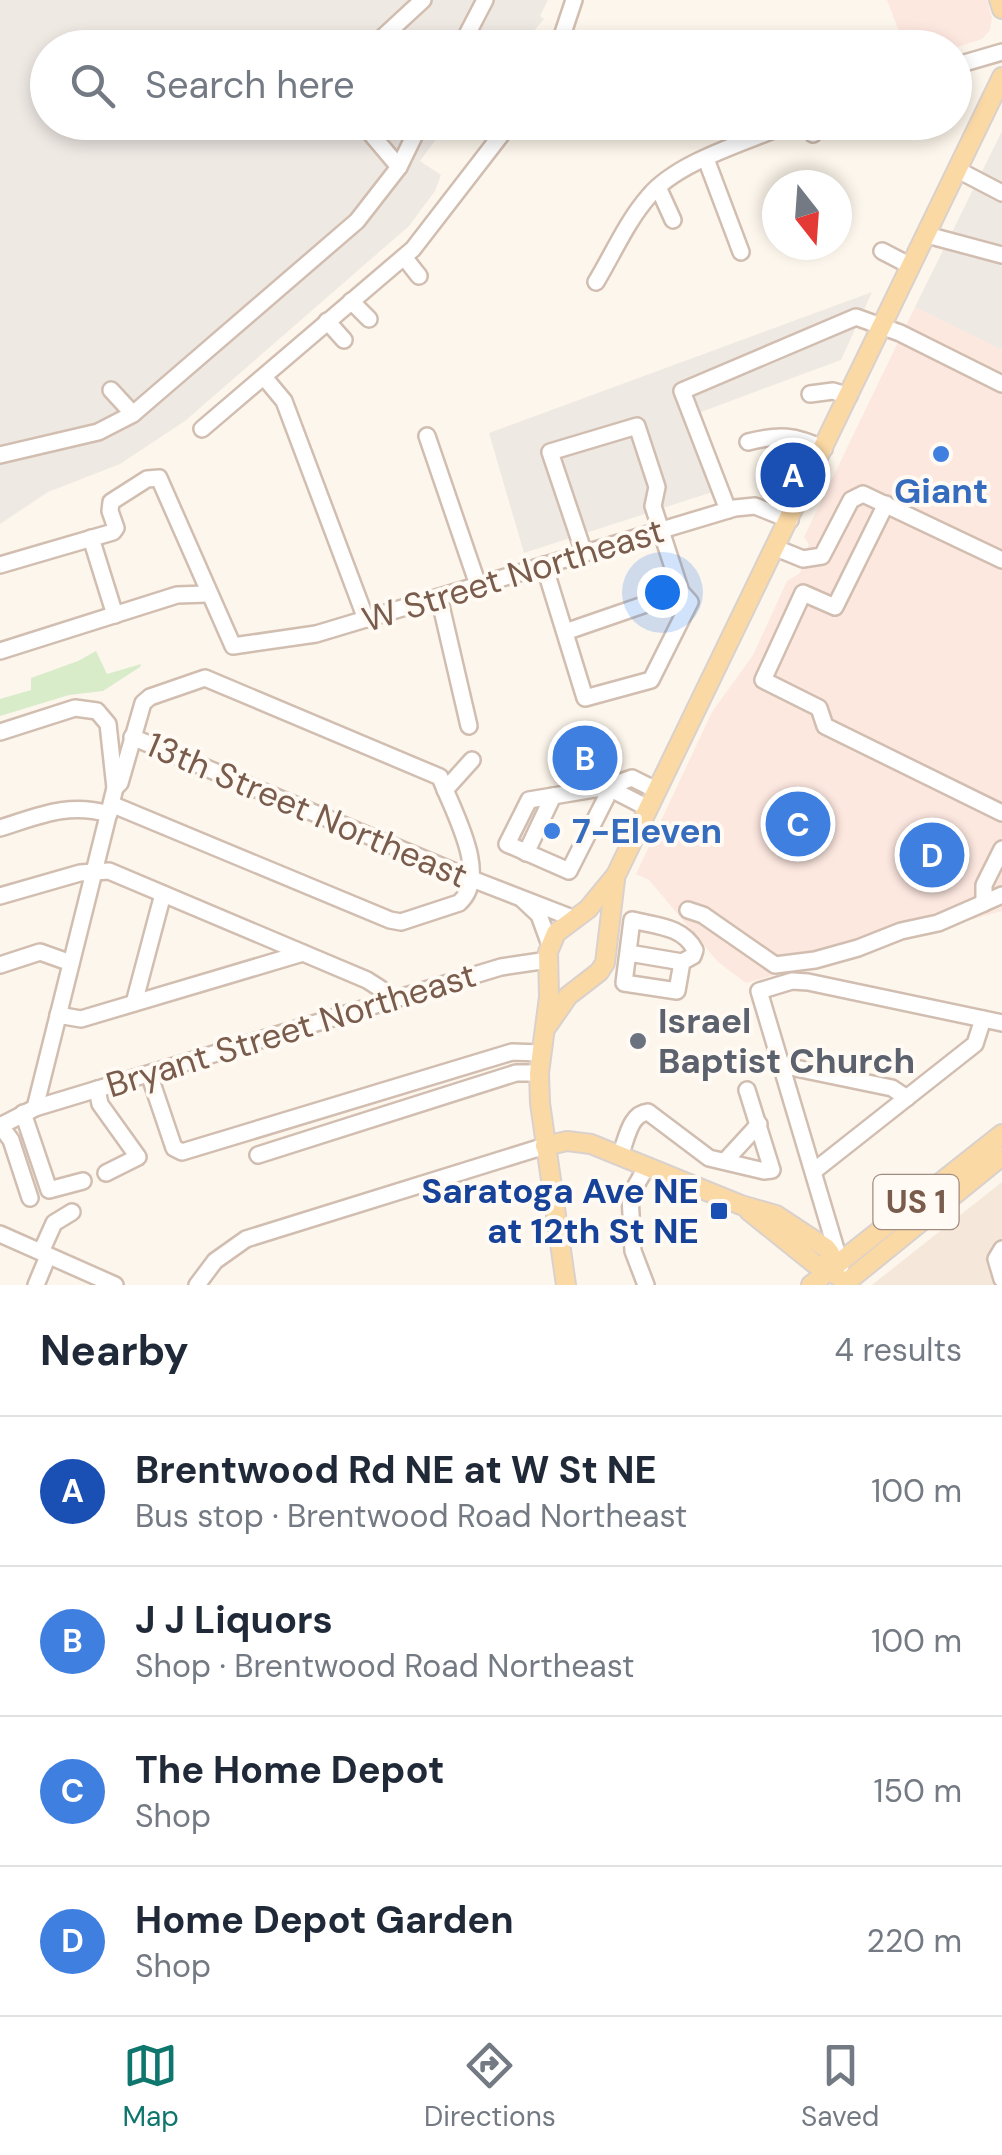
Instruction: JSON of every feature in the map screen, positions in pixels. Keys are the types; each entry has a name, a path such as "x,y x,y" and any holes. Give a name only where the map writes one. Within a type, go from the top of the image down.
{"main road":[{"path":"999,0 1002,9"},
{"path":"566,1285 545,1146 539,1073 546,1029 549,960 559,930 576,918 616,875 958,170 1000,80 1002,64"},
{"path":"546,1029 562,1003 602,969 616,875"},
{"path":"576,918 608,938"},
{"path":"549,960 580,985"},
{"name":"US 1","path":"811,1285 1002,1134"},
{"path":"545,1146 562,1141 580,1142 740,1205 816,1264 835,1266 844,1285"},
{"name":"US 1","path":"844,1285 1002,1156"}],"street":[{"path":"390,30 422,0"},
{"path":"469,30 485,0"},
{"path":"564,30 574,0"},
{"path":"972,61 1002,52"},
{"path":"377,140 399,166"},
{"path":"0,455 98,432 134,414 357,221 399,166 412,140"},
{"path":"202,429 404,257 497,140"},
{"path":"596,282 638,212 658,187 741,140"},
{"path":"706,159 742,252"},
{"path":"958,170 1002,193"},
{"path":"658,187 672,220"},
{"path":"926,235 1002,255"},
{"path":"421,239 436,252"},
{"path":"882,252 912,266"},
{"path":"404,257 419,276"},
{"path":"351,301 368,318"},
{"path":"728,510 682,391 856,317 883,326 1002,384"},
{"path":"327,321 344,340"},
{"path":"264,377 284,401 366,620"},
{"path":"111,390 134,414"},
{"path":"810,394 833,391 849,396"},
{"path":"544,565 585,698 651,680 690,602 681,592 660,530 653,506 657,488 637,426 550,452 584,554"},
{"path":"748,442 777,434 794,436 824,449"},
{"path":"426,436 478,585"},
{"path":"0,565 116,528 110,511 112,502 147,479 159,478 208,594 177,595 0,650"},
{"path":"776,548 802,559 818,558 828,550 853,498 866,494 1002,560"},
{"path":"886,504 834,607 803,592 763,680 819,708 825,726 1002,814"},
{"name":"W Street Northeast","path":"208,594 232,646 305,637 728,510 755,506 790,520"},
{"path":"91,538 115,615"},
{"path":"565,632 681,592"},
{"path":"439,597 470,726"},
{"path":"0,828 66,808 112,802 401,922 464,900 472,879 471,859 440,777 205,678 150,697 139,710 112,802 58,1015 29,1110 49,1190 84,1181"},
{"path":"0,732 75,708 99,712 108,724 112,802"},
{"name":"13th Street Northeast","path":"113,770 118,749 132,737 472,879 576,918"},
{"path":"445,790 472,760"},
{"path":"607,787 606,798 568,872 526,852 553,796 607,787 632,778 656,790"},
{"path":"607,787 648,808"},
{"path":"984,903 984,885 1002,849"},
{"path":"0,896 94,871 109,872 371,982 388,1001"},
{"path":"134,1003 163,894"},
{"path":"688,910 775,965 815,960 858,948 901,931 938,923 1002,895"},
{"path":"520,898 537,913 549,960"},
{"path":"608,938 629,948 682,962 690,960 695,950 690,938 680,932 632,920 629,948 624,984 677,991 682,962"},
{"path":"0,965 40,952 71,963"},
{"path":"58,1015 81,1019 303,953"},
{"name":"Bryant Street Northeast","path":"0,1125 29,1110 500,966 549,960"},
{"path":"835,1266 814,1171 759,991 792,981 808,982 1002,1023"},
{"path":"814,1171 975,1044 982,1019"},
{"path":"149,1074 174,1148 182,1152 512,1052 542,1053"},
{"path":"781,1065 892,1088 907,1098"},
{"path":"258,1155 516,1073 539,1073"},
{"path":"97,1089 100,1104 138,1157 106,1173"},
{"path":"620,1155 634,1119 648,1112 708,1158 764,1172 772,1170 747,1090"},
{"path":"725,1161 758,1124"},
{"path":"0,1125 11,1140 30,1198"},
{"path":"197,1285 215,1261 246,1239 545,1146"},
{"path":"646,1166 630,1196 633,1251 646,1285"},
{"path":"36,1285 54,1222 72,1212"},
{"path":"0,1234 115,1285"},
{"path":"1002,1249 996,1259 1002,1279"}],"shaded area":[{"path":"0,0 548,0 540,16 544,19 535,30 30,30 30,140 435,140 420,161 441,175 435,191 409,226 185,421 120,464 48,492 0,524"},
{"path":"887,0 987,0 992,18 990,30 972,42 972,30 898,30"},
{"path":"1002,131 1002,350 915,307"},
{"path":"872,292 841,360 701,412 728,487 524,553 489,433"},
{"path":"915,307 1002,349 1002,911 746,983 718,962 649,880 636,874 712,712 753,655 787,581 800,573 809,544 804,537"},
{"path":"1002,1182 1002,1285 872,1285"}],"green space":[{"path":"96,651 107,674 141,664 103,691 69,695 0,716 0,699 31,690 31,678"}],"place":[{"name":"Giant","path":"941,454"},
{"name":"Brentwood Rd NE at W St NE","path":"793,475"},
{"name":"J J Liquors","path":"585,758"},
{"name":"The Home Depot","path":"798,824"},
{"name":"7-Eleven","path":"552,831"},
{"name":"Home Depot Garden","path":"932,855"},
{"name":"Israel Baptist Church","path":"638,1041"},
{"name":"Saratoga Ave NE at 12th St NE","path":"719,1211"}]}
